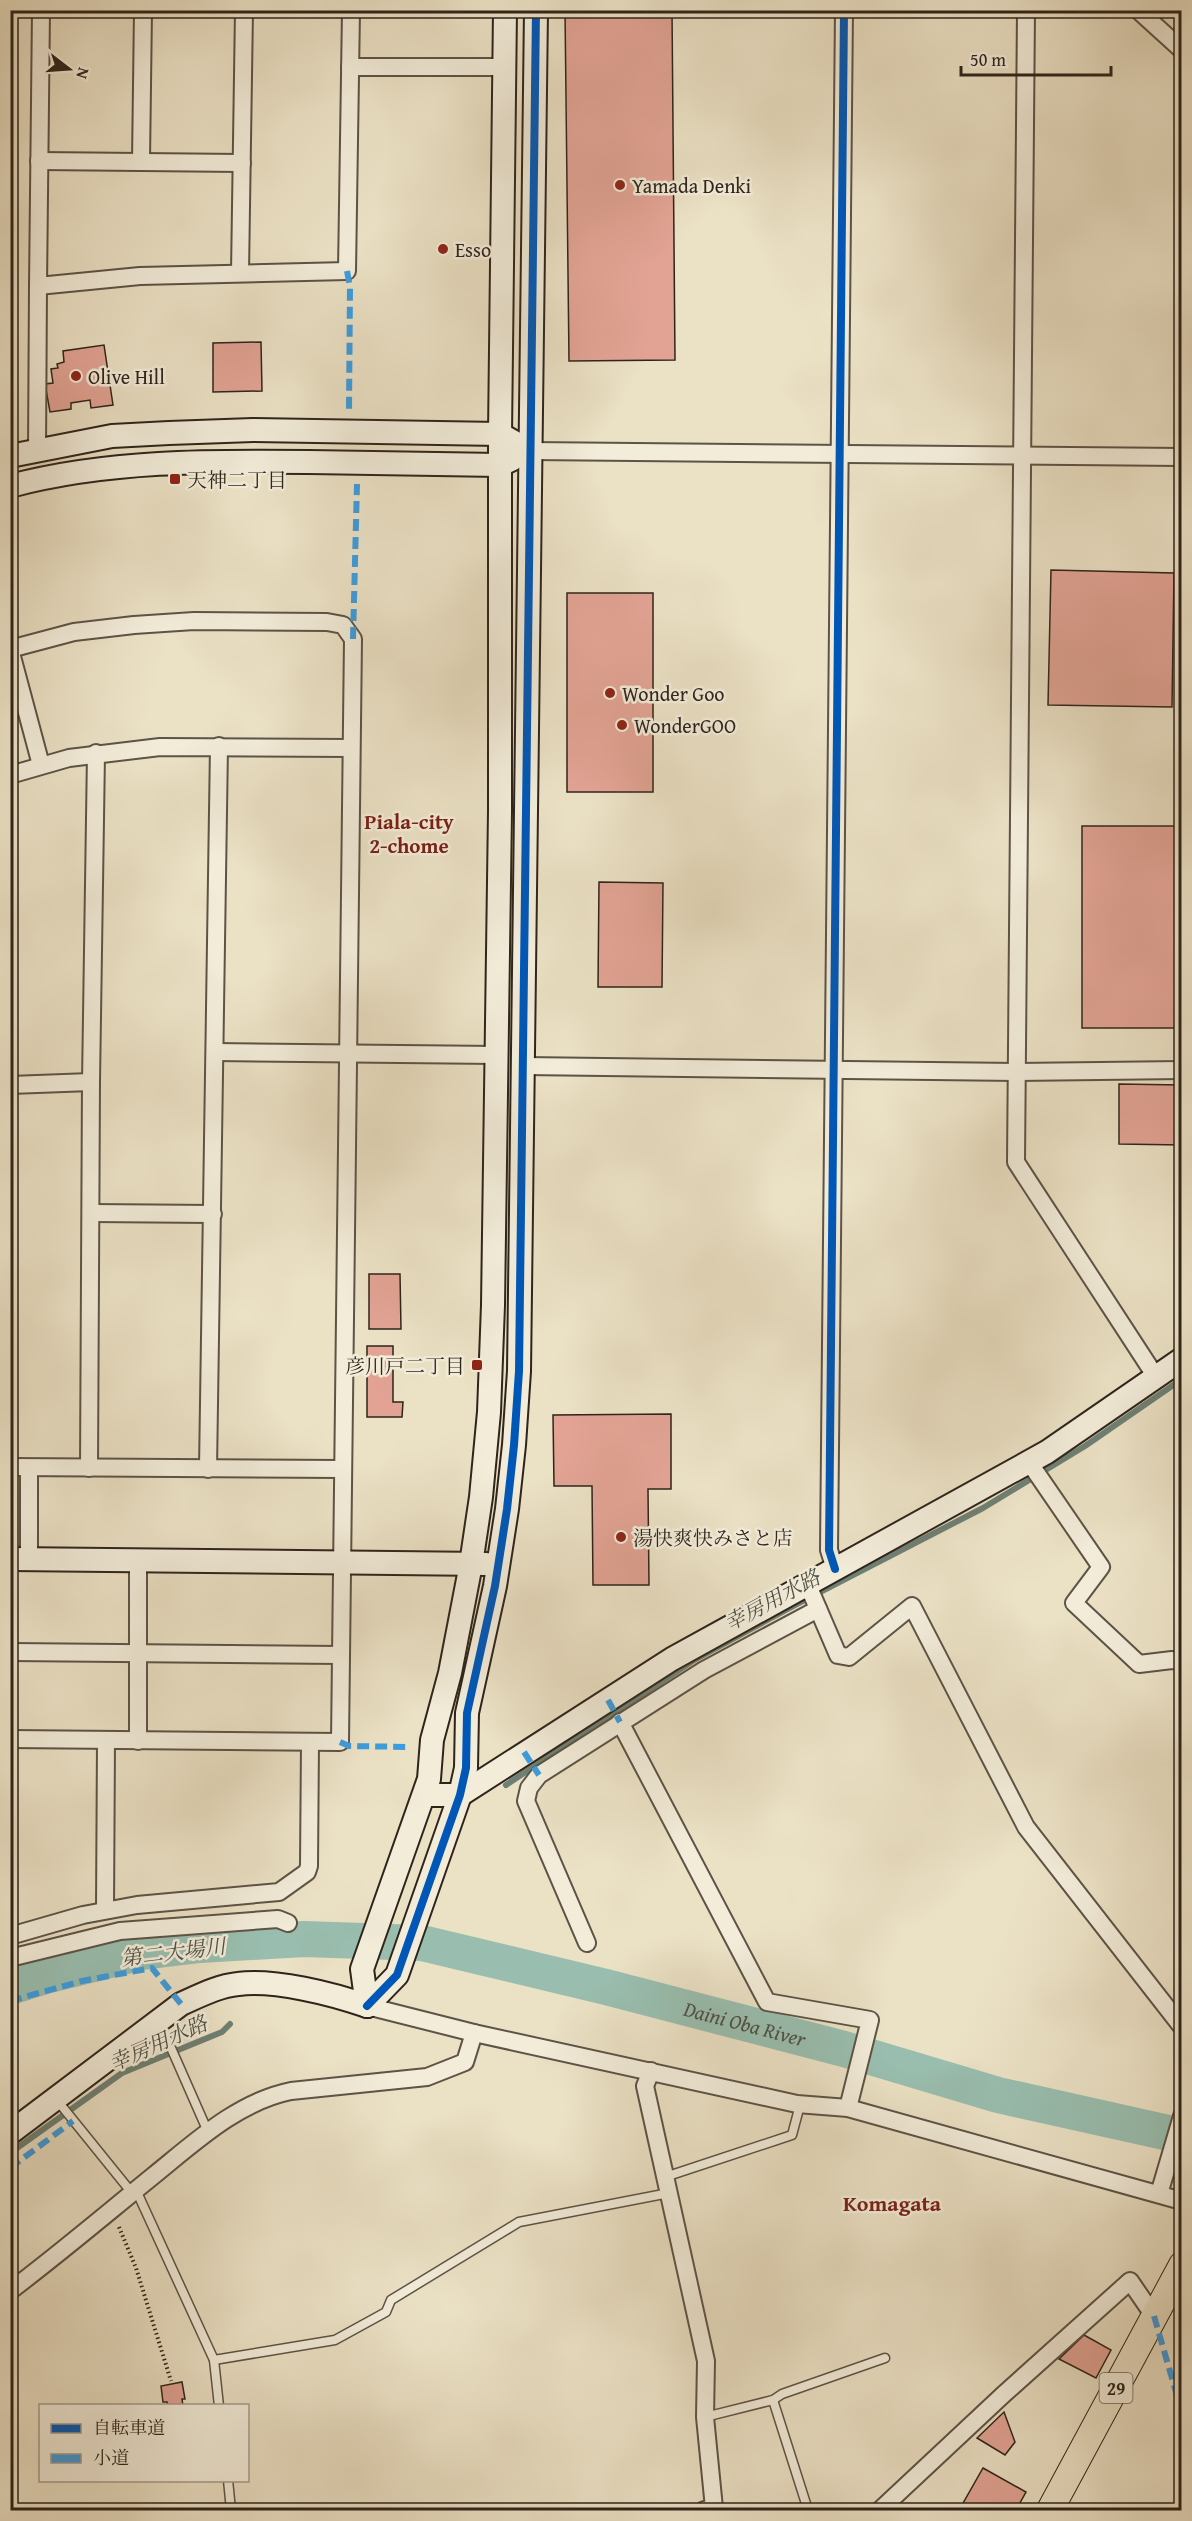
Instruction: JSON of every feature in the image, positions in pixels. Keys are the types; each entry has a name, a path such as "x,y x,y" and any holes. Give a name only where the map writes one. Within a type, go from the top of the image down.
{"main road":[{"name":"29","path":"1050,2511 1182,2265"}],"street":[{"path":"37,450 41,10"},
{"path":"141,160 143,10"},
{"path":"240,273 244,10"},
{"path":"38,286 140,276 347,271 351,10"},
{"path":"367,2006 362,1969 425,1795 432,1740 450,1673 471,1564 481,1497 489,1412 494,1305 500,811 500,434 505,10"},
{"path":"367,2006 397,1975 460,1795 466,1768 467,1713 499,1564 514,1445 519,1371 524,1066 536,10"},
{"path":"835,1569 830,1550 844,10"},
{"path":"1026,10 1016,1162 1156,1377"},
{"path":"1138,10 1182,50"},
{"path":"350,67 504,67"},
{"path":"39,161 141,160 242,163"},
{"path":"10,456 112,436 254,430 500,434 531,451"},
{"path":"10,486 85,471 157,463 225,460 500,465 531,451 1182,457"},
{"path":"10,1739 340,1742 353,639 343,626 327,622 194,621 74,633 10,649 41,765"},
{"path":"208,1468 219,746"},
{"path":"10,775 41,765 96,753 160,747 351,748"},
{"path":"89,1468 96,753"},
{"path":"215,1052 497,1055"},
{"path":"524,1066 1017,1072 1182,1070"},
{"path":"10,1085 91,1082"},
{"path":"91,1213 213,1214"},
{"path":"425,1795 460,1795 672,1659 807,1583 1030,1463 1182,1359"},
{"path":"1030,1463 1101,1567 1074,1602 1139,1664 1172,1660 1182,1662"},
{"path":"10,1467 342,1469"},
{"path":"29,1468 20,1559 499,1564"},
{"path":"138,1561 138,1740"},
{"path":"807,1583 838,1655 849,1658 912,1606 1026,1827 1182,2027"},
{"path":"587,1944 526,1800 529,1788 539,1775 620,1722 704,1670 818,1609"},
{"path":"10,1653 341,1655"},
{"path":"620,1722 767,2002 870,2020 848,2108"},
{"path":"105,1910 106,1741"},
{"path":"10,1936 105,1910 279,1892 307,1872 309,1866 310,1742"},
{"path":"10,1958 120,1930 278,1919 288,1923"},
{"path":"10,2133 59,2103 163,2032 181,2004 204,1993 239,1984 294,1988 341,1997 367,2006 474,2033 800,2105 848,2108 1182,2201"},
{"path":"10,2291 208,2132 252,2104 276,2094 427,2077 465,2062 474,2033"},
{"path":"651,2071 645,2086 706,2361 705,2417 714,2508 704,2511"},
{"path":"1159,2194 1182,2116"},
{"path":"880,2511 1004,2394 1130,2281 1154,2316"}],"lane":[{"path":"163,2032 208,2132"},
{"path":"59,2103 134,2191 214,2360 219,2404"},
{"path":"214,2360 336,2340 386,2312 391,2300 519,2222 667,2185 792,2135 800,2105"},
{"path":"705,2417 773,2400 885,2358"},
{"path":"773,2400 808,2511"},
{"path":"228,2482 231,2511"}],"path":[{"path":"111,2210 136,2268 171,2381"},
{"path":"1176,2234 1182,2237"}],"building":[{"name":"Yamada Denki","path":"565,10 672,10 675,360 569,361"},
{"path":"261,342 262,391 213,392 213,343"},
{"path":"104,345 113,405 91,408 90,400 71,403 71,409 50,412 45,384 53,383 51,369 58,368 57,364 64,362 63,351"},
{"path":"1051,570 1174,573 1172,707 1048,705"},
{"name":"Wonder Goo","path":"567,593 653,593 653,792 567,792"},
{"path":"1082,826 1182,826 1182,1028 1082,1028"},
{"path":"599,882 663,883 662,987 598,987"},
{"path":"1119,1084 1182,1085 1182,1145 1119,1144"},
{"path":"369,1274 400,1274 401,1329 369,1329"},
{"path":"367,1346 393,1346 393,1402 403,1402 402,1417 367,1417"},
{"name":"湯快爽快みさと店","path":"671,1414 671,1489 648,1489 649,1585 593,1585 592,1486 554,1486 553,1415"},
{"path":"1084,2335 1111,2350 1096,2378 1059,2359"},
{"path":"182,2382 185,2399 182,2399 183,2404 163,2402 161,2386"},
{"path":"1004,2412 1015,2442 1005,2455 977,2438"},
{"path":"983,2468 1026,2492 1016,2510 971,2510 962,2505"}],"waterway":[{"name":"幸房用水路","path":"506,1785 694,1660 983,1508 1085,1446 1182,1379"},
{"name":"Daini Oba River","path":"10,1987 142,1952 200,1945 304,1939 422,1943 606,1987 844,2049 998,2095 1182,2136"},
{"name":"幸房用水路","path":"10,2153 122,2073 222,2032 230,2024"}],"marked path":[{"path":"347,271 350,287 349,411"},
{"path":"353,639 357,484"},
{"path":"608,1700 620,1722"},
{"path":"340,1742 349,1746 411,1747"},
{"path":"524,1752 539,1775"},
{"path":"10,2001 82,1981 152,1968 181,2004"},
{"path":"10,2168 73,2121"},
{"path":"1154,2316 1182,2413"}],"cycle path":[{"path":"367,2006 397,1975 460,1795 466,1768 467,1713 495,1586 514,1445 519,1371 536,10"},
{"path":"835,1569 829,1550 844,10"}],"place":[{"name":"Yamada Denki","path":"620,185"},
{"name":"Esso","path":"443,249"},
{"name":"Olive Hill","path":"76,376"},
{"name":"天神二丁目","path":"175,479"},
{"name":"Wonder Goo","path":"610,693"},
{"name":"WonderGOO","path":"622,725"},
{"name":"彦川戸二丁目","path":"477,1365"},
{"name":"湯快爽快みさと店","path":"621,1537"}],"district":[{"name":"Piala-city 2-chome","path":"409,833"},
{"name":"Komagata","path":"892,2203"}],"water label":[{"name":"第二大場川","path":"173,1952"}]}
